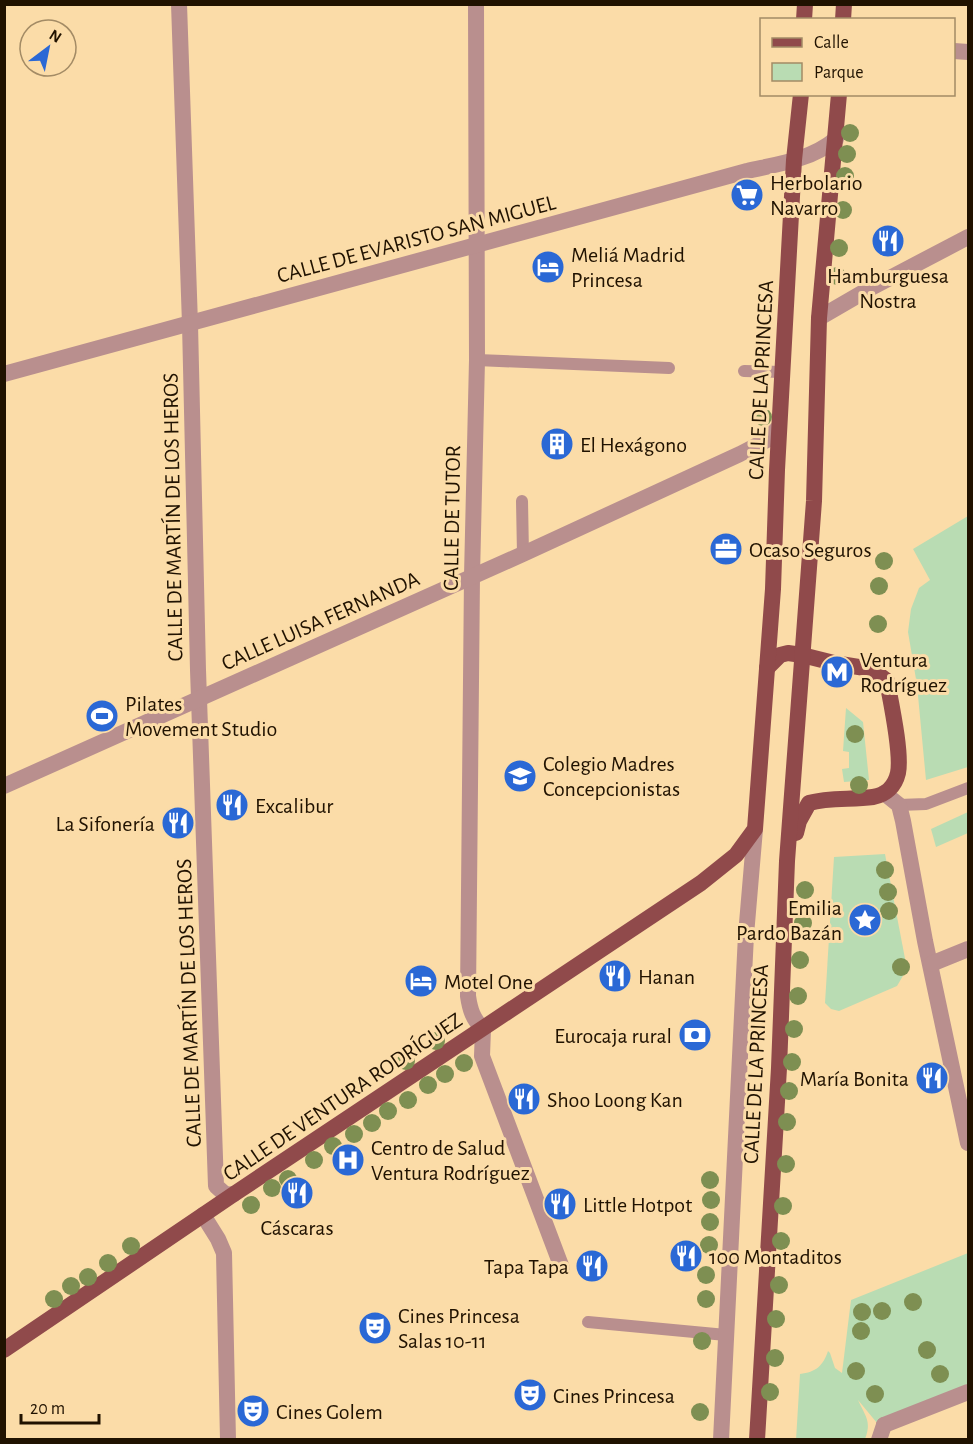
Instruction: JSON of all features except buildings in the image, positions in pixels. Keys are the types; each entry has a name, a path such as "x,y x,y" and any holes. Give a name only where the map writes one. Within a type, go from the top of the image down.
{"main road":[{"name":"CALLE DE LA PRINCESA","path":"755,829 773,589 779,427 794,160 801,96"},
{"name":"CALLE DE LA PRINCESA","path":"757,1440 779,1068 787,861 808,592 819,318 839,96"},
{"path":"767,668 780,655 788,653 871,669 879,673 887,681 899,759 898,774 893,785 884,794 874,797 821,799 809,803 799,821 794,844 787,861"},
{"name":"CALLE DE VENTURA RODRÍGUEZ","path":"4,1350 722,868 736,855 755,829"}],"street":[{"name":"CALLE DE MARTÍN DE LOS HEROS","path":"179,4 216,1186 226,1195 234,1194"},
{"name":"CALLE DE TUTOR","path":"476,4 477,360 472,576 468,996 471,1011 476,1022 483,1029"},
{"name":"CALLE DE EVARISTO SAN MIGUEL","path":"4,374 794,160 825,148 836,139"},
{"path":"819,318 969,237"},
{"name":"CALLE LUISA FERNANDA","path":"4,786 750,450 767,440 779,427"},
{"path":"884,794 899,805 969,1143"},
{"name":"CALLE DE LA PRINCESA","path":"721,1440 746,935 755,829"},
{"path":"931,964 969,948"},
{"path":"483,1029 482,1056 562,1268"},
{"path":"204,1215 224,1253 228,1440"},
{"path":"882,1432 969,1392"}],"lane":[{"path":"477,360 669,368"},
{"path":"744,371 783,372"},
{"path":"522,501 523,554"},
{"path":"899,805 926,804 969,788"},
{"path":"588,1322 726,1335"}],"green space":[{"path":"968,516 968,767 926,780 917,685 908,632 911,609 919,588 930,580 913,549"},
{"path":"846,708 863,722 869,780 844,782 842,769 849,768 849,752 843,751"},
{"path":"968,812 968,833 936,847 931,829"},
{"path":"885,854 907,969 897,986 839,1011 831,1009 825,1003 834,857"},
{"path":"968,1253 968,1391 882,1429 858,1400 868,1423 865,1439 796,1440 800,1374 818,1367 824,1361 828,1351 835,1368 842,1373 851,1300"}],"place":[{"name":"Herbolario Navarro","path":"747,195"},
{"name":"Hamburguesa Nostra","path":"888,241"},
{"name":"Meliá Madrid Princesa","path":"548,267"},
{"name":"El Hexágono","path":"557,444"},
{"name":"Ocaso Seguros","path":"726,549"},
{"name":"Ventura Rodríguez","path":"837,672"},
{"name":"Pilates Movement Studio","path":"102,716"},
{"name":"Colegio Madres Concepcionistas","path":"520,776"},
{"name":"Excalibur","path":"232,805"},
{"name":"La Sifonería","path":"178,823"},
{"name":"Emilia Pardo Bazán","path":"865,920"},
{"name":"Hanan","path":"615,976"},
{"name":"Motel One","path":"421,981"},
{"name":"Eurocaja rural","path":"695,1035"},
{"name":"María Bonita","path":"932,1078"},
{"name":"Shoo Loong Kan","path":"524,1099"},
{"name":"Centro de Salud Ventura Rodríguez","path":"348,1160"},
{"name":"Cáscaras","path":"297,1193"},
{"name":"Little Hotpot","path":"560,1204"},
{"name":"100 Montaditos","path":"686,1256"},
{"name":"Tapa Tapa","path":"592,1266"},
{"name":"Cines Princesa Salas 10-11","path":"375,1328"},
{"name":"Cines Princesa","path":"530,1395"},
{"name":"Cines Golem","path":"253,1411"}]}
